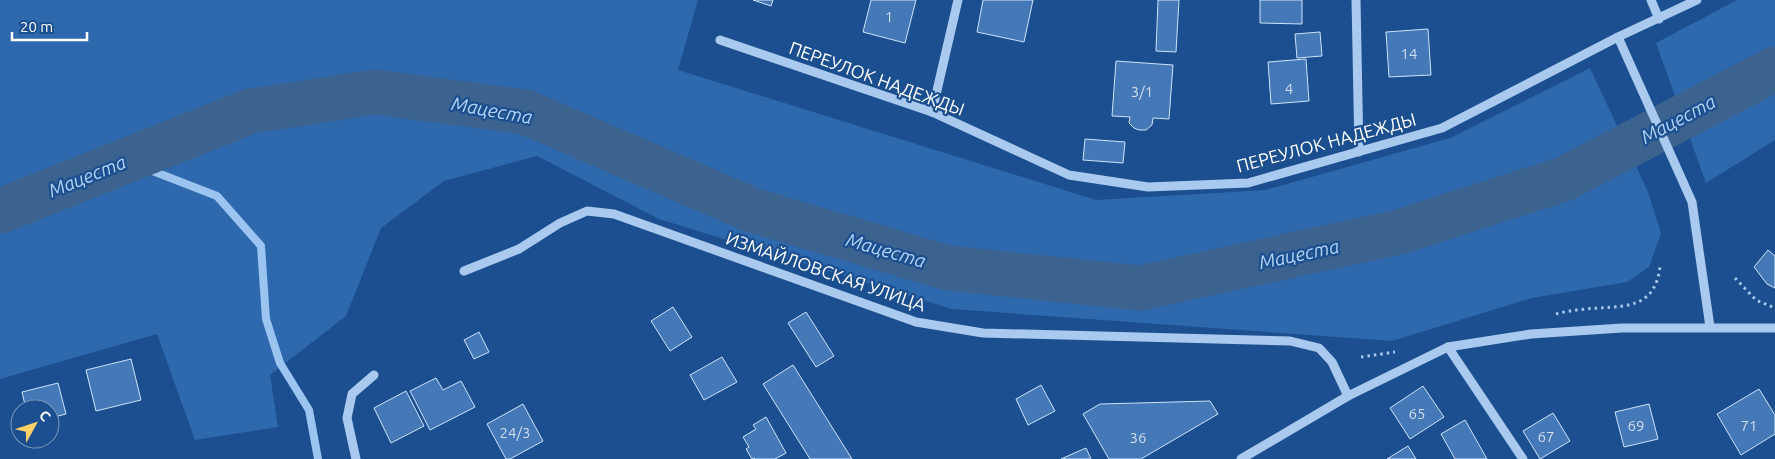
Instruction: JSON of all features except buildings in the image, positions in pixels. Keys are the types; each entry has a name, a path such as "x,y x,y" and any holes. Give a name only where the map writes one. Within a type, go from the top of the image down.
{"street":[{"path":"932,112 958,0"},
{"path":"1356,0 1359,152"},
{"path":"1651,0 1658,19"},
{"name":"ПЕРЕУЛОК НАДЕЖДЫ","path":"720,40 932,112 1069,175 1148,186 1248,183 1442,128 1618,37 1697,0"},
{"path":"1618,37 1692,202 1710,327"},
{"name":"ИЗМАЙЛОВСКАЯ УЛИЦА","path":"464,271 519,249 560,223 587,211 614,214 916,322 983,333 1290,341 1319,348 1332,362 1348,396"},
{"path":"1241,459 1348,396 1448,347 1531,334 1622,328 1775,328"},
{"path":"1448,347 1523,459"},
{"path":"356,459 347,418 352,394 374,374"}],"path":[{"path":"1736,278 1756,300 1775,308"}],"shaded area":[{"path":"0,0 698,0 678,70 1096,200 1266,190 1450,138 1590,68 1648,192 1661,233 1649,267 1627,282 1532,298 1392,341 952,309 659,219 537,156 444,181 381,228 346,316 270,375 278,427 195,440 157,334 0,379"},
{"path":"1737,0 1775,0 1775,140 1706,183 1656,43"}],"waterway":[{"name":"Мацеста","path":"0,211 251,111 375,92 525,112 752,210 948,268 1140,288 1399,232 1564,179 1775,69"},
{"path":"51,190 150,170 217,196 261,246 266,319 280,363 309,410 318,459"}]}
